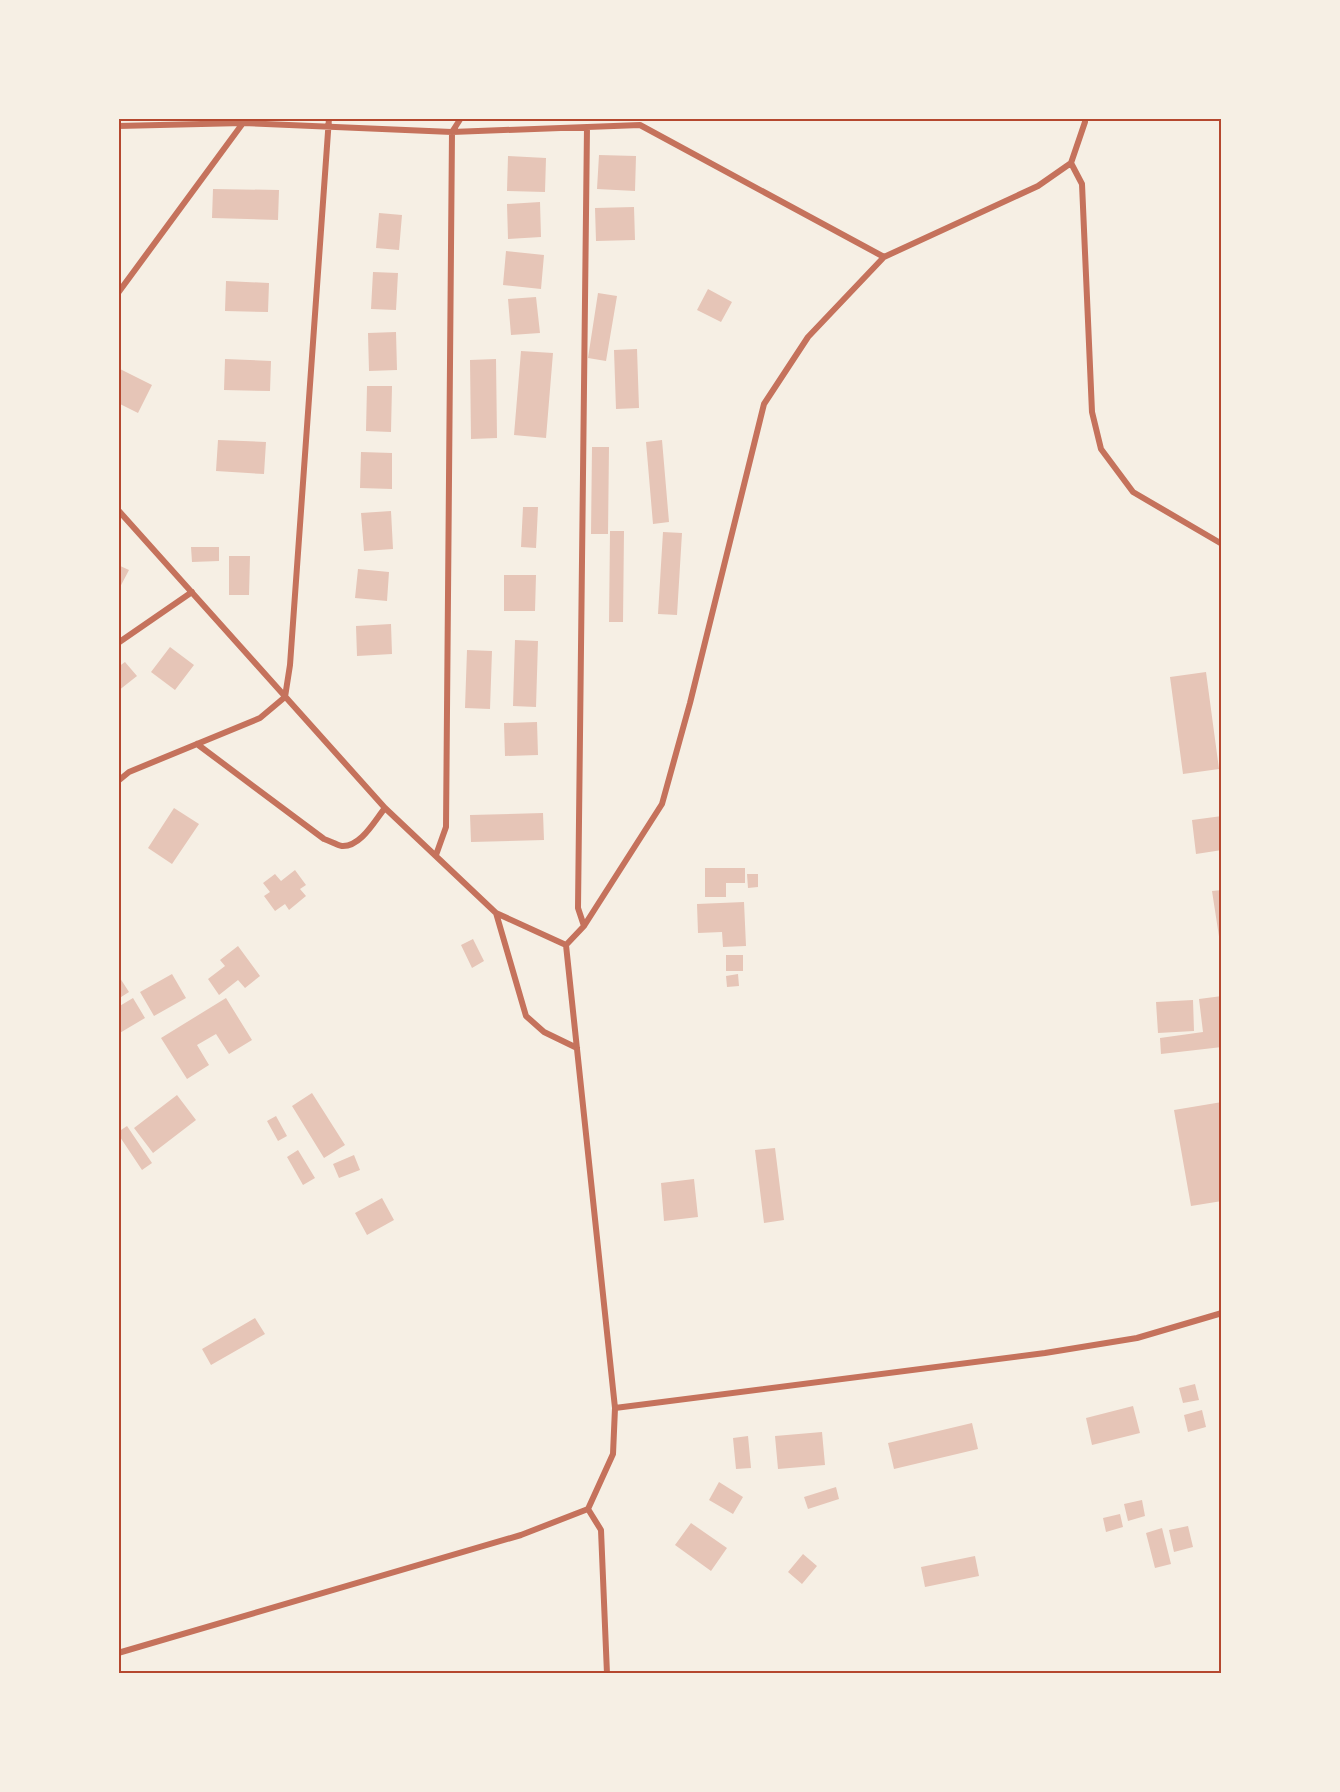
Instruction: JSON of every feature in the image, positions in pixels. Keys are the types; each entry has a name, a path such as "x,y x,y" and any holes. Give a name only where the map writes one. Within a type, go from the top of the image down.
{"street":[{"path":"436,855 446,827 452,132 461,118"},
{"path":"566,945 585,926 662,804 690,703 764,404 807,337 884,256 1038,186 1071,163 1085,118"},
{"path":"118,781 129,772 260,718 285,697 290,665 328,122"},
{"path":"118,126 328,122 452,132 640,125 884,256"},
{"path":"118,293 243,123"},
{"path":"585,926 578,908 578,897 587,127"},
{"path":"1071,163 1082,184 1092,412 1101,449 1132,492 1221,544"},
{"path":"118,510 385,808 496,913 566,945"},
{"path":"118,643 192,592"},
{"path":"197,744 324,839 341,846 352,844 362,837 385,808"},
{"path":"496,913 526,1016 544,1032 577,1048"},
{"path":"118,1653 521,1535 588,1509 613,1454 615,1408 566,945"},
{"path":"615,1408 1045,1353 1137,1338 1221,1313"},
{"path":"588,1509 602,1530 607,1674"}],"building":[{"path":"599,155 636,156 635,191 597,189"},
{"path":"508,156 546,158 545,192 507,191"},
{"path":"213,189 279,190 278,220 212,218"},
{"path":"540,202 541,237 508,239 507,204"},
{"path":"634,207 635,240 596,241 595,208"},
{"path":"379,213 402,215 399,250 376,248"},
{"path":"506,251 544,255 541,289 503,285"},
{"path":"373,272 398,273 396,310 371,309"},
{"path":"226,281 269,283 268,312 225,311"},
{"path":"708,289 732,302 721,322 697,310"},
{"path":"598,293 617,296 606,361 588,358"},
{"path":"536,297 540,333 511,335 508,299"},
{"path":"396,332 397,370 369,371 368,333"},
{"path":"637,349 639,408 616,409 614,350"},
{"path":"521,351 553,353 546,438 514,435"},
{"path":"225,359 271,361 270,391 224,390"},
{"path":"496,359 497,438 471,439 470,360"},
{"path":"118,368 152,385 138,413 118,403"},
{"path":"367,386 392,386 391,432 366,431"},
{"path":"218,440 266,442 264,474 216,471"},
{"path":"662,440 669,522 653,524 646,442"},
{"path":"592,447 609,447 608,534 591,534"},
{"path":"361,452 392,453 392,489 360,488"},
{"path":"523,507 538,507 536,548 521,547"},
{"path":"391,511 393,549 364,551 361,513"},
{"path":"610,531 624,531 623,622 609,622"},
{"path":"663,532 682,533 677,615 658,614"},
{"path":"191,547 219,547 219,561 192,562"},
{"path":"229,556 250,556 249,595 229,595"},
{"path":"118,565 129,570 118,591"},
{"path":"358,569 389,572 387,601 355,598"},
{"path":"504,575 536,575 535,611 504,611"},
{"path":"391,624 392,654 357,656 356,626"},
{"path":"515,640 538,641 536,707 513,706"},
{"path":"170,647 194,665 175,690 151,672"},
{"path":"467,650 492,651 490,709 465,708"},
{"path":"125,662 137,676 118,691 118,667"},
{"path":"1206,672 1219,769 1183,774 1170,677"},
{"path":"537,722 538,755 505,756 504,723"},
{"path":"174,808 199,824 172,864 148,848"},
{"path":"543,813 544,840 471,842 470,815"},
{"path":"1222,816 1222,850 1196,854 1192,820"},
{"path":"705,868 745,868 745,883 726,883 726,897 705,897"},
{"path":"295,870 306,885 300,889 306,896 289,910 285,904 275,911 264,896 270,892 263,883 275,874 281,881"},
{"path":"747,874 758,874 758,887 748,888"},
{"path":"1222,890 1222,943 1220,943 1212,891"},
{"path":"744,902 746,946 723,947 722,932 698,933 697,904"},
{"path":"473,939 484,961 472,968 461,945"},
{"path":"238,946 260,976 245,988 238,980 219,995 208,979 225,966 220,960"},
{"path":"726,955 743,955 743,971 726,971"},
{"path":"172,974 186,998 154,1016 140,992"},
{"path":"738,974 739,986 727,987 726,976"},
{"path":"118,975 129,992 118,999"},
{"path":"1222,996 1222,1047 1161,1054 1160,1038 1203,1032 1199,999"},
{"path":"133,998 145,1018 118,1034 118,1007"},
{"path":"226,998 252,1040 229,1054 216,1034 197,1045 209,1065 187,1079 161,1038"},
{"path":"1193,1000 1194,1031 1158,1033 1156,1002"},
{"path":"312,1093 345,1145 324,1158 292,1106"},
{"path":"177,1095 196,1120 153,1153 134,1128"},
{"path":"1222,1102 1222,1201 1191,1206 1174,1110"},
{"path":"276,1116 287,1136 278,1141 267,1121"},
{"path":"127,1126 152,1163 142,1170 118,1134"},
{"path":"775,1148 784,1220 764,1223 755,1150"},
{"path":"298,1150 315,1178 303,1185 287,1157"},
{"path":"354,1155 360,1170 339,1178 333,1164"},
{"path":"694,1179 698,1217 664,1221 661,1183"},
{"path":"382,1198 394,1220 367,1235 355,1213"},
{"path":"255,1318 265,1334 211,1365 202,1349"},
{"path":"1195,1384 1199,1400 1183,1403 1179,1388"},
{"path":"1133,1406 1140,1433 1092,1445 1086,1418"},
{"path":"1202,1410 1206,1427 1188,1432 1184,1415"},
{"path":"972,1423 978,1449 894,1469 888,1443"},
{"path":"822,1432 825,1465 778,1469 775,1436"},
{"path":"748,1436 751,1468 736,1469 733,1438"},
{"path":"719,1482 743,1497 733,1514 709,1500"},
{"path":"836,1487 839,1499 808,1509 804,1497"},
{"path":"1142,1500 1145,1516 1128,1521 1124,1504"},
{"path":"1120,1514 1123,1527 1106,1532 1103,1518"},
{"path":"691,1523 727,1548 711,1571 675,1545"},
{"path":"1188,1526 1193,1547 1174,1552 1169,1530"},
{"path":"1162,1528 1171,1564 1155,1568 1146,1533"},
{"path":"803,1554 817,1566 802,1584 788,1572"},
{"path":"975,1556 979,1576 925,1587 921,1567"}]}
